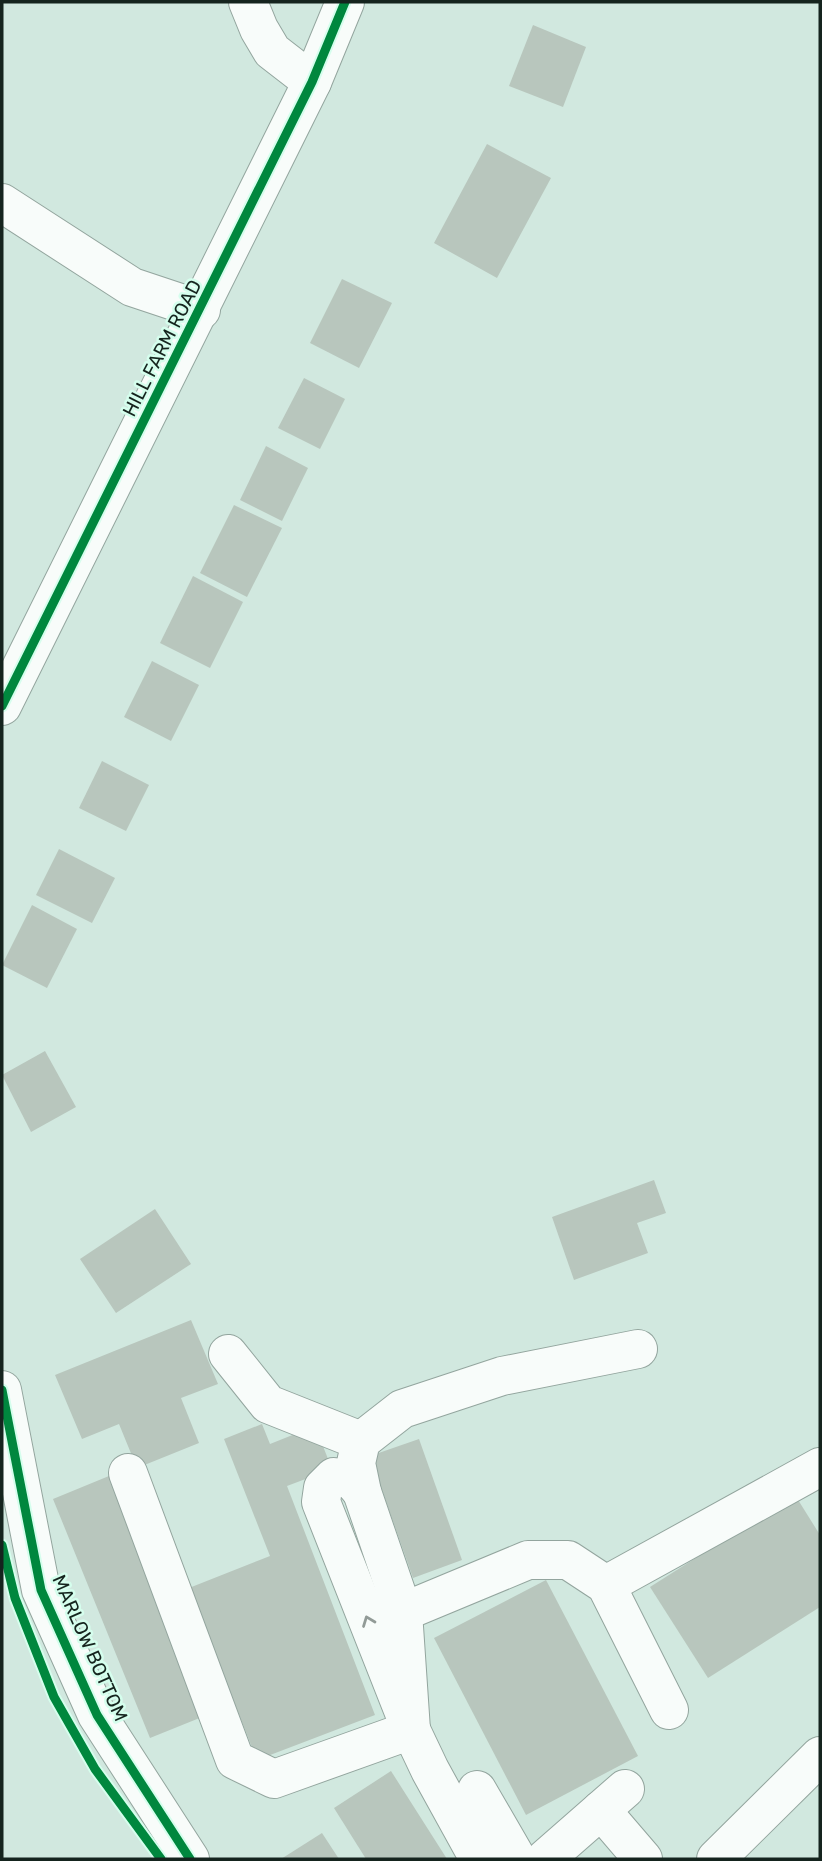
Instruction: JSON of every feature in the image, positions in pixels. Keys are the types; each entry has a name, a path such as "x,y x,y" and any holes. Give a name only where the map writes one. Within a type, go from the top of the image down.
{"street":[{"path":"248,2 272,51 312,82"},
{"name":"HILL FARM ROAD","path":"2,706 201,310 312,82 345,2"},
{"path":"2,203 132,287 201,310"},
{"path":"411,1730 403,1612 362,1492 356,1463 361,1441 402,1409 502,1376 638,1349"},
{"path":"228,1354 268,1404 361,1441"},
{"name":"MARLOW BOTTOM","path":"2,1390 41,1590 97,1715 190,1859"},
{"path":"606,1585 820,1467"},
{"path":"128,1473 235,1760 274,1779 411,1730"},
{"path":"362,1492 351,1479 334,1477 323,1488 321,1503 411,1730 479,1859"},
{"path":"403,1612 528,1560 568,1560 606,1585 669,1710"},
{"path":"716,1859 820,1756"},
{"path":"477,1790 517,1859"},
{"path":"545,1859 613,1800 643,1859"}],"building":[{"path":"533,25 586,47 563,107 509,86"},
{"path":"487,144 551,178 497,278 434,243"},
{"path":"342,279 392,303 359,368 310,343"},
{"path":"304,378 345,399 320,449 278,428"},
{"path":"266,446 308,468 282,521 240,500"},
{"path":"234,505 282,528 247,597 200,573"},
{"path":"193,576 243,602 210,668 160,643"},
{"path":"152,661 199,685 171,741 124,717"},
{"path":"102,761 149,785 126,831 79,808"},
{"path":"59,849 115,878 92,923 36,895"},
{"path":"32,905 77,929 47,988 2,965"},
{"path":"45,1051 76,1107 31,1132 2,1075"},
{"path":"654,1180 666,1213 637,1223 648,1253 574,1280 552,1217"},
{"path":"155,1209 191,1264 116,1313 80,1259"},
{"path":"191,1320 218,1384 181,1398 199,1443 137,1468 119,1424 82,1439 55,1375"},
{"path":"262,1424 270,1444 315,1426 332,1469 287,1486 375,1715 257,1760 189,1588 270,1556 224,1439"},
{"path":"419,1439 462,1560 413,1578 370,1456"},
{"path":"109,1476 207,1715 150,1738 53,1499"},
{"path":"795,1495 820,1535 820,1607 708,1678 650,1587"},
{"path":"546,1580 638,1756 526,1815 434,1638"},
{"path":"391,1771 447,1859 366,1859 334,1808"},
{"path":"322,1833 339,1859 281,1859"}],"cycle path":[{"path":"2,706 312,82 345,2"},
{"path":"2,1390 41,1590 97,1715 190,1859"},
{"path":"2,1545 15,1598 54,1697 95,1769 161,1859"}]}
